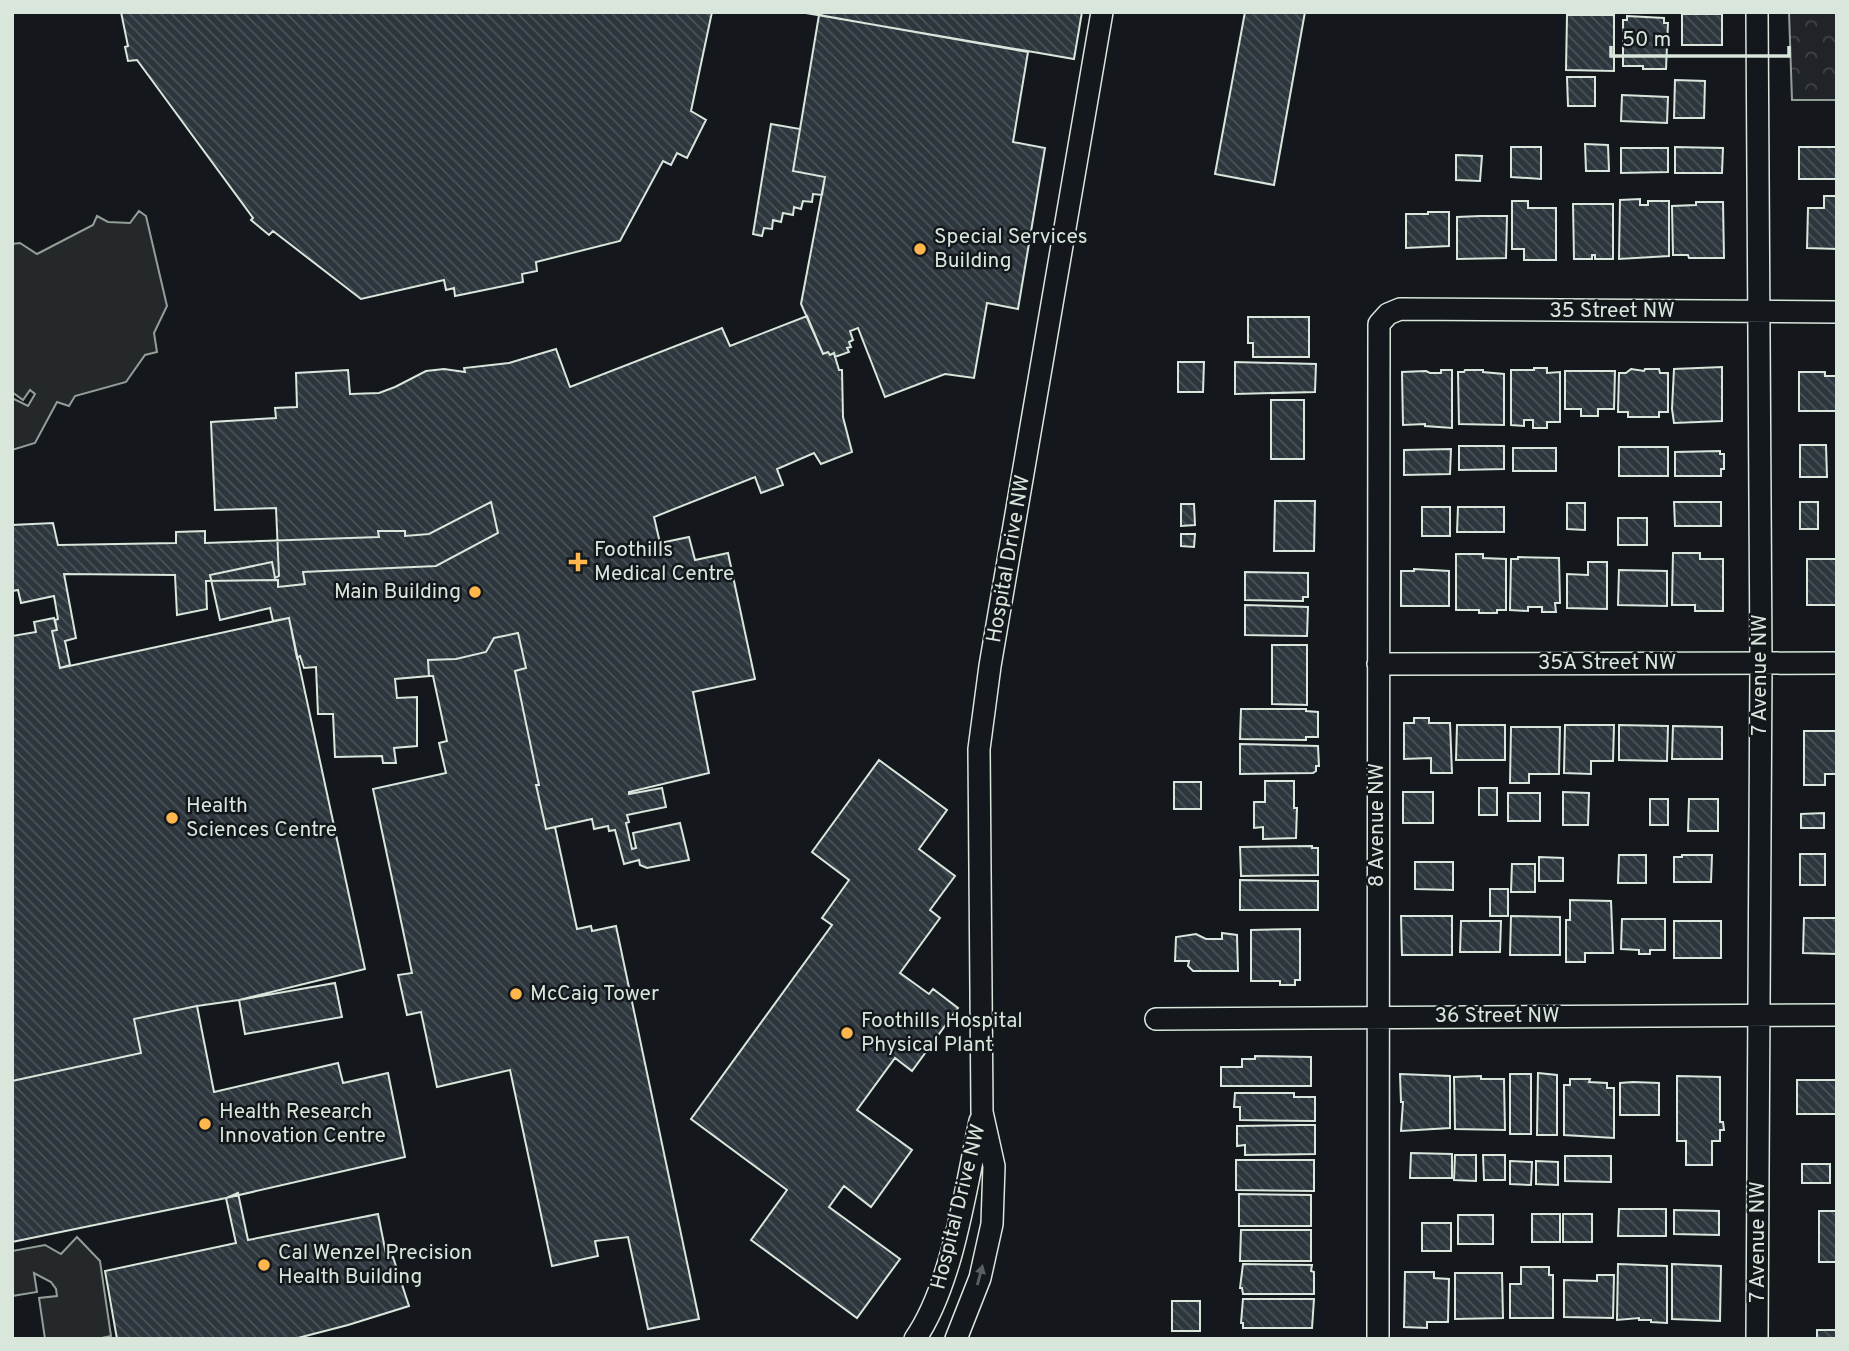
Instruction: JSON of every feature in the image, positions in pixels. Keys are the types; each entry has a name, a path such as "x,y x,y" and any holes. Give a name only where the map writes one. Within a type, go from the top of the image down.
{"street":[{"name":"Hospital Drive NW","path":"956,1339 980,1278 992,1224 994,1166 982,1112 979,749 1102,12"},
{"name":"7 Avenue NW","path":"1757,1339 1761,663 1758,12"},
{"name":"35 Street NW","path":"1388,314 1400,309 1837,312"},
{"name":"8 Avenue NW","path":"1378,1339 1379,324 1388,314"},
{"name":"35A Street NW","path":"1378,664 1837,663"},
{"name":"36 Street NW","path":"1156,1019 1837,1015"},
{"name":"Hospital Drive NW","path":"915,1339 934,1306 949,1261 982,1112"}],"green space":[{"path":"1789,12 1837,12 1837,100 1792,100"}],"shaded area":[{"path":"139,211 146,216 167,306 154,333 157,352 145,355 126,382 75,396 69,406 57,402 35,443 12,450 12,398 28,406 35,394 30,390 23,400 12,392 12,244 20,243 37,254 93,225 97,216 108,222 130,223"},
{"path":"77,1237 100,1261 111,1336 97,1339 45,1339 39,1298 57,1296 56,1289 51,1282 34,1273 37,1292 12,1296 12,1251 45,1245 61,1254"}],"building":[{"path":"121,12 712,12 691,111 706,120 687,158 677,153 671,165 663,161 620,241 536,262 537,271 522,274 523,282 455,296 454,288 446,290 444,280 361,299 273,231 269,235 251,220 253,218 137,60 128,61 125,47 128,46"},
{"path":"800,12 1082,12 1074,59"},
{"path":"1245,12 1305,12 1274,185 1215,174"},
{"path":"1682,14 1722,14 1722,45 1682,45"},
{"name":"Special Services Building","path":"819,15 1028,52 1013,142 1045,148 1018,309 987,303 974,378 945,374 885,397 858,328 850,331 853,340 849,342 851,347 847,348 849,352 835,357 834,353 823,354 801,304 825,177 793,171"},
{"path":"1567,15 1614,15 1614,71 1566,70"},
{"path":"1627,16 1664,18 1664,23 1668,23 1666,69 1623,66 1623,20 1627,20"},
{"path":"1567,77 1595,77 1595,106 1568,106"},
{"path":"1675,80 1705,81 1704,118 1674,118"},
{"path":"1622,95 1668,97 1667,123 1621,121"},
{"path":"771,124 800,129 793,171 825,177 822,195 813,194 812,202 803,201 801,209 794,207 793,215 783,213 781,222 773,220 772,229 764,228 762,236 753,234"},
{"path":"1585,144 1608,145 1609,171 1586,171"},
{"path":"1511,147 1541,147 1541,179 1511,177"},
{"path":"1675,147 1723,148 1722,173 1675,173"},
{"path":"1799,147 1837,147 1837,179 1799,179"},
{"path":"1621,148 1668,148 1668,172 1621,173"},
{"path":"1456,155 1482,156 1480,181 1456,180"},
{"path":"1824,196 1837,196 1837,249 1807,248 1808,208 1824,208"},
{"path":"1640,199 1640,205 1648,205 1648,201 1669,201 1669,256 1619,259 1620,200"},
{"path":"1512,201 1528,201 1528,208 1556,208 1556,260 1524,260 1524,249 1512,249"},
{"path":"1696,202 1723,202 1724,258 1673,255 1672,206 1696,205"},
{"path":"1573,204 1613,204 1613,259 1595,259 1595,255 1592,255 1592,259 1574,259"},
{"path":"1449,212 1449,246 1406,248 1406,214"},
{"path":"1507,216 1506,258 1457,259 1457,217"},
{"name":"Main Building","path":"807,316 823,354 834,353 839,370 842,370 843,417 852,452 821,464 814,453 777,469 783,485 761,493 755,477 654,517 660,543 689,537 695,560 728,553 755,679 693,692 709,773 629,792 662,788 666,807 627,815 629,822 626,823 632,849 636,848 633,833 680,823 689,860 647,868 640,865 639,860 624,864 615,830 609,831 608,826 594,829 592,819 546,829 515,671 526,668 518,633 494,638 486,652 456,659 428,660 429,676 395,679 397,698 417,697 417,746 394,748 396,763 383,763 382,756 335,757 333,714 318,714 316,667 304,668 300,656 297,658 289,618 273,621 270,608 220,620 210,575 272,562 275,578 279,576 276,508 215,510 211,422 276,418 275,408 297,407 296,373 348,370 350,394 379,393 426,371 444,369 465,372 464,368 509,363 556,349 570,387 722,328 730,346"},
{"path":"1248,317 1309,317 1309,357 1253,357 1253,343 1248,343"},
{"path":"1178,362 1204,362 1203,392 1178,392"},
{"path":"1235,362 1316,364 1315,392 1235,394"},
{"path":"1722,367 1722,421 1674,423 1674,369"},
{"path":"1547,368 1547,373 1560,372 1560,422 1547,422 1547,428 1533,428 1533,420 1524,420 1524,426 1511,425 1511,370"},
{"path":"1631,369 1659,369 1660,373 1668,373 1668,412 1659,412 1659,417 1628,417 1628,412 1618,412 1619,373 1626,373"},
{"path":"1441,370 1452,370 1452,428 1425,424 1403,425 1402,372 1441,373"},
{"path":"1465,370 1504,374 1504,425 1459,424 1458,372"},
{"path":"1565,371 1615,371 1614,409 1598,409 1598,416 1581,416 1581,409 1565,409"},
{"path":"1799,372 1825,372 1825,376 1837,376 1837,411 1799,411"},
{"path":"1271,400 1304,400 1304,459 1271,459"},
{"path":"1800,445 1826,445 1827,477 1800,477"},
{"path":"1459,446 1504,446 1504,469 1459,470"},
{"path":"1619,447 1668,447 1668,476 1619,476"},
{"path":"1513,448 1556,448 1556,471 1513,471"},
{"path":"1451,449 1450,474 1404,475 1404,450"},
{"path":"1720,451 1720,454 1724,454 1721,476 1675,476 1675,452"},
{"path":"1275,501 1315,501 1314,551 1274,551"},
{"path":"491,502 498,533 436,566 303,572 305,584 278,587 278,580 206,581 207,609 177,615 175,575 64,574 76,638 65,641 70,665 60,668 52,631 57,630 55,620 58,619 54,596 21,603 18,590 12,591 12,525 53,523 58,545 176,543 176,532 205,531 205,543 379,537 378,531 405,531 405,536 429,534"},
{"path":"1674,502 1721,502 1721,526 1675,526"},
{"path":"1800,502 1818,502 1818,529 1800,529"},
{"path":"1567,503 1585,503 1585,530 1567,529"},
{"path":"1181,504 1194,504 1195,525 1181,526"},
{"path":"1422,507 1450,507 1450,536 1422,536"},
{"path":"1458,507 1504,507 1504,532 1457,532"},
{"path":"1618,518 1647,518 1647,545 1618,545"},
{"path":"1181,534 1195,534 1194,547 1181,546"},
{"path":"1673,553 1700,553 1700,559 1723,559 1723,611 1695,611 1695,605 1672,605"},
{"path":"1456,554 1483,554 1483,558 1506,559 1506,610 1479,613 1479,610 1456,610"},
{"path":"1559,558 1560,603 1555,603 1556,612 1542,612 1542,607 1528,607 1528,611 1510,610 1511,559"},
{"path":"1807,559 1837,559 1837,605 1807,605"},
{"path":"1588,562 1607,562 1607,609 1567,608 1567,574 1588,575"},
{"path":"1619,570 1667,571 1667,606 1618,605"},
{"path":"1401,571 1449,571 1449,606 1401,606"},
{"path":"1245,572 1308,573 1308,597 1303,597 1303,601 1245,600"},
{"path":"1245,605 1308,607 1307,636 1245,635"},
{"name":"Health Sciences Centre","path":"54,618 57,630 52,631 60,668 289,618 365,969 239,1000 134,1019 141,1053 12,1081 12,636 36,632 34,622"},
{"name":"McCaig Tower","path":"518,633 526,668 515,671 546,829 555,827 577,929 591,926 592,931 616,926 699,1319 648,1329 628,1237 595,1241 598,1256 552,1266 510,1070 437,1087 421,1012 407,1015 398,975 412,973 373,789 446,773 439,743 447,741 433,676 429,676 428,660 456,659 486,652 494,638"},
{"path":"1272,645 1307,645 1307,705 1272,704"},
{"path":"1241,709 1306,709 1318,712 1318,737 1306,737 1306,740 1240,739"},
{"path":"1414,718 1429,718 1429,723 1450,723 1452,773 1431,773 1431,758 1404,759 1404,723 1414,723"},
{"path":"1457,725 1505,725 1505,760 1456,760"},
{"path":"1565,725 1614,725 1613,761 1591,761 1591,774 1564,773"},
{"path":"1619,725 1668,726 1667,761 1619,760"},
{"path":"1673,726 1722,727 1722,759 1672,759"},
{"path":"1511,727 1560,727 1559,774 1529,774 1529,783 1510,783"},
{"path":"1804,731 1837,731 1837,774 1825,774 1825,785 1804,785"},
{"path":"1240,744 1318,746 1319,766 1316,766 1313,773 1240,774"},
{"name":"Foothills Hospital Physical Plant","path":"879,760 947,810 919,849 955,876 930,910 940,918 900,973 929,994 933,989 958,1008 912,1071 895,1058 857,1110 912,1150 871,1207 844,1186 829,1207 900,1259 857,1318 751,1240 787,1190 691,1119 832,925 822,918 849,880 812,852"},
{"path":"1265,781 1294,781 1296,838 1263,839 1263,827 1254,828 1254,802 1265,802"},
{"path":"1174,782 1201,782 1201,809 1174,809"},
{"path":"1479,788 1497,788 1497,815 1479,815"},
{"path":"1403,792 1433,792 1433,823 1403,823"},
{"path":"1563,792 1589,793 1588,825 1563,825"},
{"path":"1508,793 1540,793 1540,821 1508,821"},
{"path":"1650,799 1668,799 1668,825 1650,825"},
{"path":"1689,799 1718,799 1718,831 1688,831"},
{"path":"1824,813 1824,828 1801,828 1801,814"},
{"path":"1240,847 1318,848 1318,875 1241,876"},
{"path":"1800,854 1825,854 1825,885 1800,885"},
{"path":"1619,855 1646,855 1646,883 1618,883"},
{"path":"1712,855 1711,882 1674,882 1674,857"},
{"path":"1539,857 1563,858 1563,881 1539,881"},
{"path":"1415,862 1453,862 1453,890 1415,889"},
{"path":"1512,864 1535,864 1535,892 1511,892"},
{"path":"1240,880 1318,881 1318,910 1240,910"},
{"path":"1490,889 1508,889 1508,916 1490,916"},
{"path":"1570,900 1611,901 1613,953 1585,953 1585,962 1566,962 1566,920 1570,920"},
{"path":"1401,916 1452,916 1452,955 1402,955"},
{"path":"1511,916 1560,917 1560,955 1510,955"},
{"path":"1804,918 1837,918 1837,954 1803,953"},
{"path":"1622,919 1665,919 1665,950 1650,950 1650,954 1639,954 1639,950 1621,949"},
{"path":"1461,921 1501,921 1500,952 1460,952"},
{"path":"1674,921 1721,921 1721,958 1674,958"},
{"path":"1300,929 1300,980 1295,980 1295,985 1280,985 1280,981 1251,981 1251,930"},
{"path":"1222,933 1237,935 1238,971 1193,971 1188,966 1189,961 1175,961 1176,937 1196,934 1206,939 1222,939"},
{"path":"335,983 342,1017 245,1034 239,1000"},
{"name":"Health Research Innovation Centre","path":"197,1006 214,1092 338,1063 343,1083 388,1073 405,1157 226,1198 12,1242 12,1081 141,1053 134,1019"},
{"path":"1255,1056 1311,1057 1311,1086 1221,1086 1221,1067 1242,1067 1242,1059 1255,1059"},
{"path":"1538,1073 1557,1075 1557,1135 1537,1135"},
{"path":"1400,1074 1450,1076 1450,1128 1401,1131 1403,1102"},
{"path":"1510,1074 1531,1074 1531,1134 1510,1134"},
{"path":"1481,1076 1481,1079 1504,1079 1505,1130 1455,1129 1454,1077"},
{"path":"1677,1076 1720,1077 1720,1122 1723,1122 1724,1130 1720,1130 1720,1141 1712,1141 1712,1165 1686,1165 1686,1141 1677,1141"},
{"path":"1570,1079 1590,1079 1589,1082 1607,1083 1607,1088 1614,1088 1614,1138 1564,1135 1564,1085 1570,1085"},
{"path":"1797,1080 1837,1080 1837,1114 1797,1114"},
{"path":"1620,1083 1659,1083 1659,1115 1620,1115"},
{"path":"1235,1093 1294,1093 1294,1097 1315,1097 1315,1121 1240,1120 1240,1107 1234,1107"},
{"path":"1315,1125 1315,1154 1245,1155 1245,1145 1237,1146 1237,1126"},
{"path":"1411,1153 1452,1154 1452,1178 1410,1178"},
{"path":"1455,1155 1476,1155 1476,1181 1454,1180"},
{"path":"1483,1155 1505,1155 1505,1180 1484,1180"},
{"path":"1565,1156 1611,1156 1611,1182 1565,1181"},
{"path":"1236,1160 1314,1160 1314,1191 1236,1190"},
{"path":"1510,1161 1532,1162 1531,1185 1510,1184"},
{"path":"1536,1161 1558,1162 1558,1185 1536,1184"},
{"path":"1802,1164 1830,1164 1830,1183 1802,1183"},
{"name":"Cal Wenzel Precision Health Building","path":"238,1193 248,1240 378,1214 387,1259 393,1257 409,1306 294,1339 117,1339 105,1271 236,1243 226,1198"},
{"path":"1239,1194 1311,1195 1311,1226 1239,1226"},
{"path":"1619,1209 1666,1209 1666,1236 1618,1236"},
{"path":"1674,1210 1719,1211 1719,1235 1674,1234"},
{"path":"1819,1211 1837,1211 1837,1262 1819,1262"},
{"path":"1532,1214 1560,1214 1560,1242 1532,1242"},
{"path":"1563,1214 1592,1214 1592,1242 1563,1242"},
{"path":"1458,1215 1493,1215 1493,1244 1458,1244"},
{"path":"1422,1223 1451,1223 1451,1251 1422,1251"},
{"path":"1241,1230 1311,1230 1311,1261 1240,1261"},
{"path":"1243,1264 1312,1265 1314,1294 1243,1294 1240,1288"},
{"path":"1618,1264 1667,1266 1667,1323 1639,1318 1617,1320"},
{"path":"1672,1264 1721,1266 1720,1321 1672,1319"},
{"path":"1521,1267 1549,1267 1549,1275 1553,1275 1553,1318 1510,1318 1510,1284 1521,1284"},
{"path":"1405,1272 1434,1272 1434,1278 1449,1279 1448,1322 1427,1322 1427,1328 1404,1327"},
{"path":"1455,1273 1502,1273 1503,1318 1455,1319"},
{"path":"1597,1275 1614,1275 1613,1318 1564,1317 1564,1280 1597,1281"},
{"path":"1243,1299 1314,1299 1312,1328 1243,1328"},
{"path":"1172,1301 1200,1301 1200,1331 1172,1331"},
{"path":"1817,1330 1837,1330 1837,1339 1817,1339"}],"place":[{"name":"Special Services Building","path":"920,249"},
{"name":"Foothills Medical Centre","path":"578,562"},
{"name":"Main Building","path":"475,592"},
{"name":"Health Sciences Centre","path":"172,818"},
{"name":"McCaig Tower","path":"516,994"},
{"name":"Foothills Hospital Physical Plant","path":"847,1033"},
{"name":"Health Research Innovation Centre","path":"205,1124"},
{"name":"Cal Wenzel Precision Health Building","path":"264,1265"}]}
